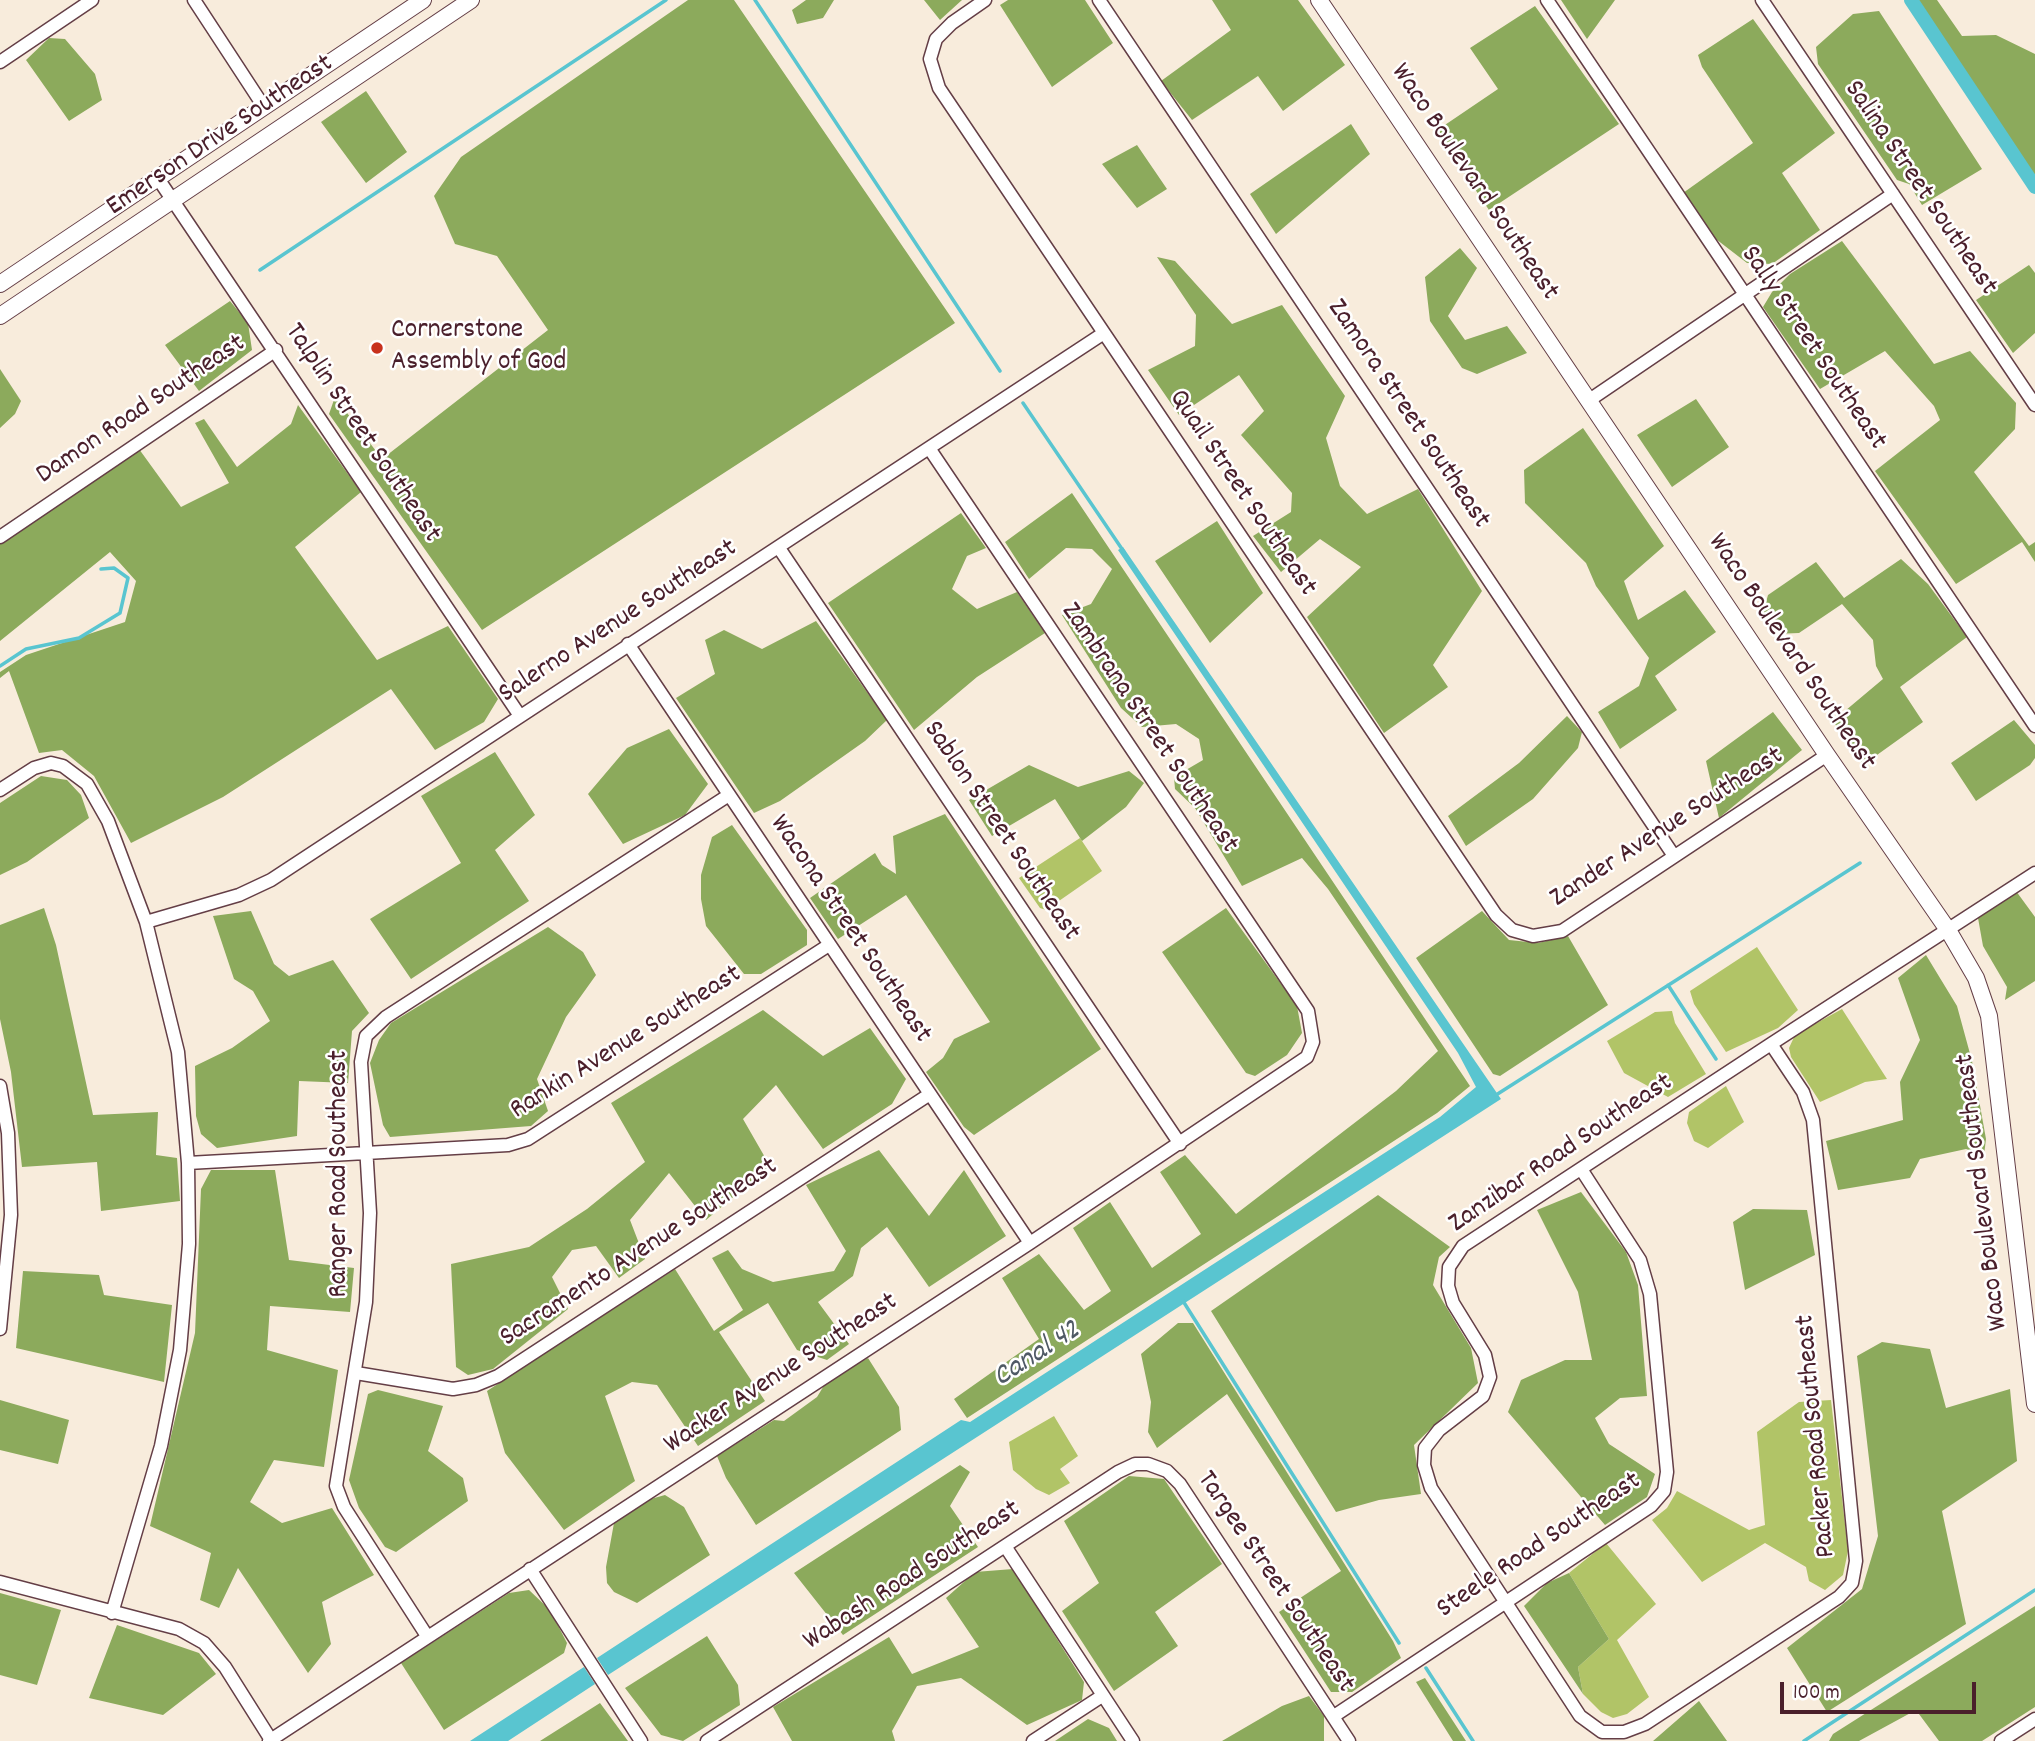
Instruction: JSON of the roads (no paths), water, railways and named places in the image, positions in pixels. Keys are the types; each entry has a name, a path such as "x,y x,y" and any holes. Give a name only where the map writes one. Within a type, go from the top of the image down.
{"street":[{"path":"0,62 92,0"},
{"path":"194,0 264,107"},
{"name":"Emerson Drive Southeast","path":"0,284 159,180 423,0"},
{"name":"Emerson Drive Southeast","path":"0,316 471,0"},
{"name":"Quail Street Southeast","path":"985,0 951,23 936,39 930,59 939,88 1496,915 1513,930 1533,936"},
{"name":"Zamora Street Southeast","path":"1099,0 1674,856"},
{"name":"Waco Boulevard Southeast","path":"1319,0 1827,755 1948,930 1976,978 1989,1016 2035,1404"},
{"name":"Sally Street Southeast","path":"1547,0 2035,726"},
{"name":"Salina Street Southeast","path":"1762,0 2035,405"},
{"name":"Talplin Street Southeast","path":"159,180 520,716"},
{"path":"1588,401 1893,194"},
{"name":"Salerno Avenue Southeast","path":"146,922 239,895 271,880 1104,333"},
{"name":"Damon Road Southeast","path":"0,537 276,350"},
{"name":"Zambrana Street Southeast","path":"929,448 1308,1011 1313,1042"},
{"name":"Sablon Street Southeast","path":"779,548 1181,1144"},
{"name":"Wacona Street Southeast","path":"628,645 1030,1243"},
{"name":"Zander Avenue Southeast","path":"1533,936 1562,931 1827,755"},
{"path":"0,790 34,768 51,763 63,766 87,784 108,821 146,922 178,1052 188,1163 189,1244 180,1350 161,1446 113,1613"},
{"name":"Ranger Road Southeast","path":"427,1636 344,1507 336,1486 366,1302 370,1226 361,1062 366,1036 386,1017 729,794"},
{"name":"Zanzibar Road Southeast","path":"1602,1732 1580,1716 1431,1488 1424,1465 1425,1448 1439,1430 1473,1407 1483,1396 1490,1377 1486,1354 1453,1303 1448,1286 1449,1267 1463,1246 2035,873"},
{"name":"Rankin Avenue Southeast","path":"188,1163 508,1145 528,1139 829,945"},
{"name":"Wacker Avenue Southeast","path":"270,1740 1181,1144 1293,1069 1307,1057 1313,1042"},
{"name":"Packer Road Southeast","path":"1602,1732 1624,1732 1645,1724 1839,1597 1852,1583 1856,1561 1814,1120 1803,1092 1771,1044"},
{"path":"0,1086 8,1133 11,1215 0,1329"},
{"name":"Sacramento Avenue Southeast","path":"356,1373 453,1389 476,1385 498,1376 930,1094"},
{"name":"Steele Road Southeast","path":"1334,1716 1651,1506 1664,1491 1667,1472 1647,1283 1640,1260 1581,1169"},
{"name":"Wabash Road Southeast","path":"708,1741 1118,1472 1135,1464 1148,1464"},
{"name":"Targee Street Southeast","path":"1148,1464 1167,1471 1180,1484 1349,1741"},
{"path":"1005,1546 1133,1741"},
{"path":"530,1569 641,1741"},
{"path":"0,1581 179,1629 204,1643 225,1667 270,1740"},
{"path":"1033,1741 1102,1696"},
{"path":"2001,1741 2035,1719"}],"water":[{"path":"1123,547 1501,1099 608,1675 597,1658 961,1420 970,1422 1440,1117 1476,1087 1458,1053 1118,550"},
{"path":"584,1667 595,1684 508,1741 470,1741"}],"waterway":[{"path":"260,270 666,0"},
{"path":"755,0 1000,371"},
{"path":"1911,0 2035,187"},
{"path":"1023,403 1124,552"},
{"path":"0,666 26,649 79,638 120,613 128,578 114,568 101,569"},
{"path":"1496,1095 1860,863"},
{"path":"1668,985 1716,1059"},
{"path":"1183,1301 1399,1643"},
{"path":"1804,1741 2035,1590"},
{"path":"1426,1668 1473,1741"}],"place":[{"name":"Cornerstone Assembly of God","path":"377,348"}],"water label":[{"name":"Canal 42","path":"1038,1356"}]}
